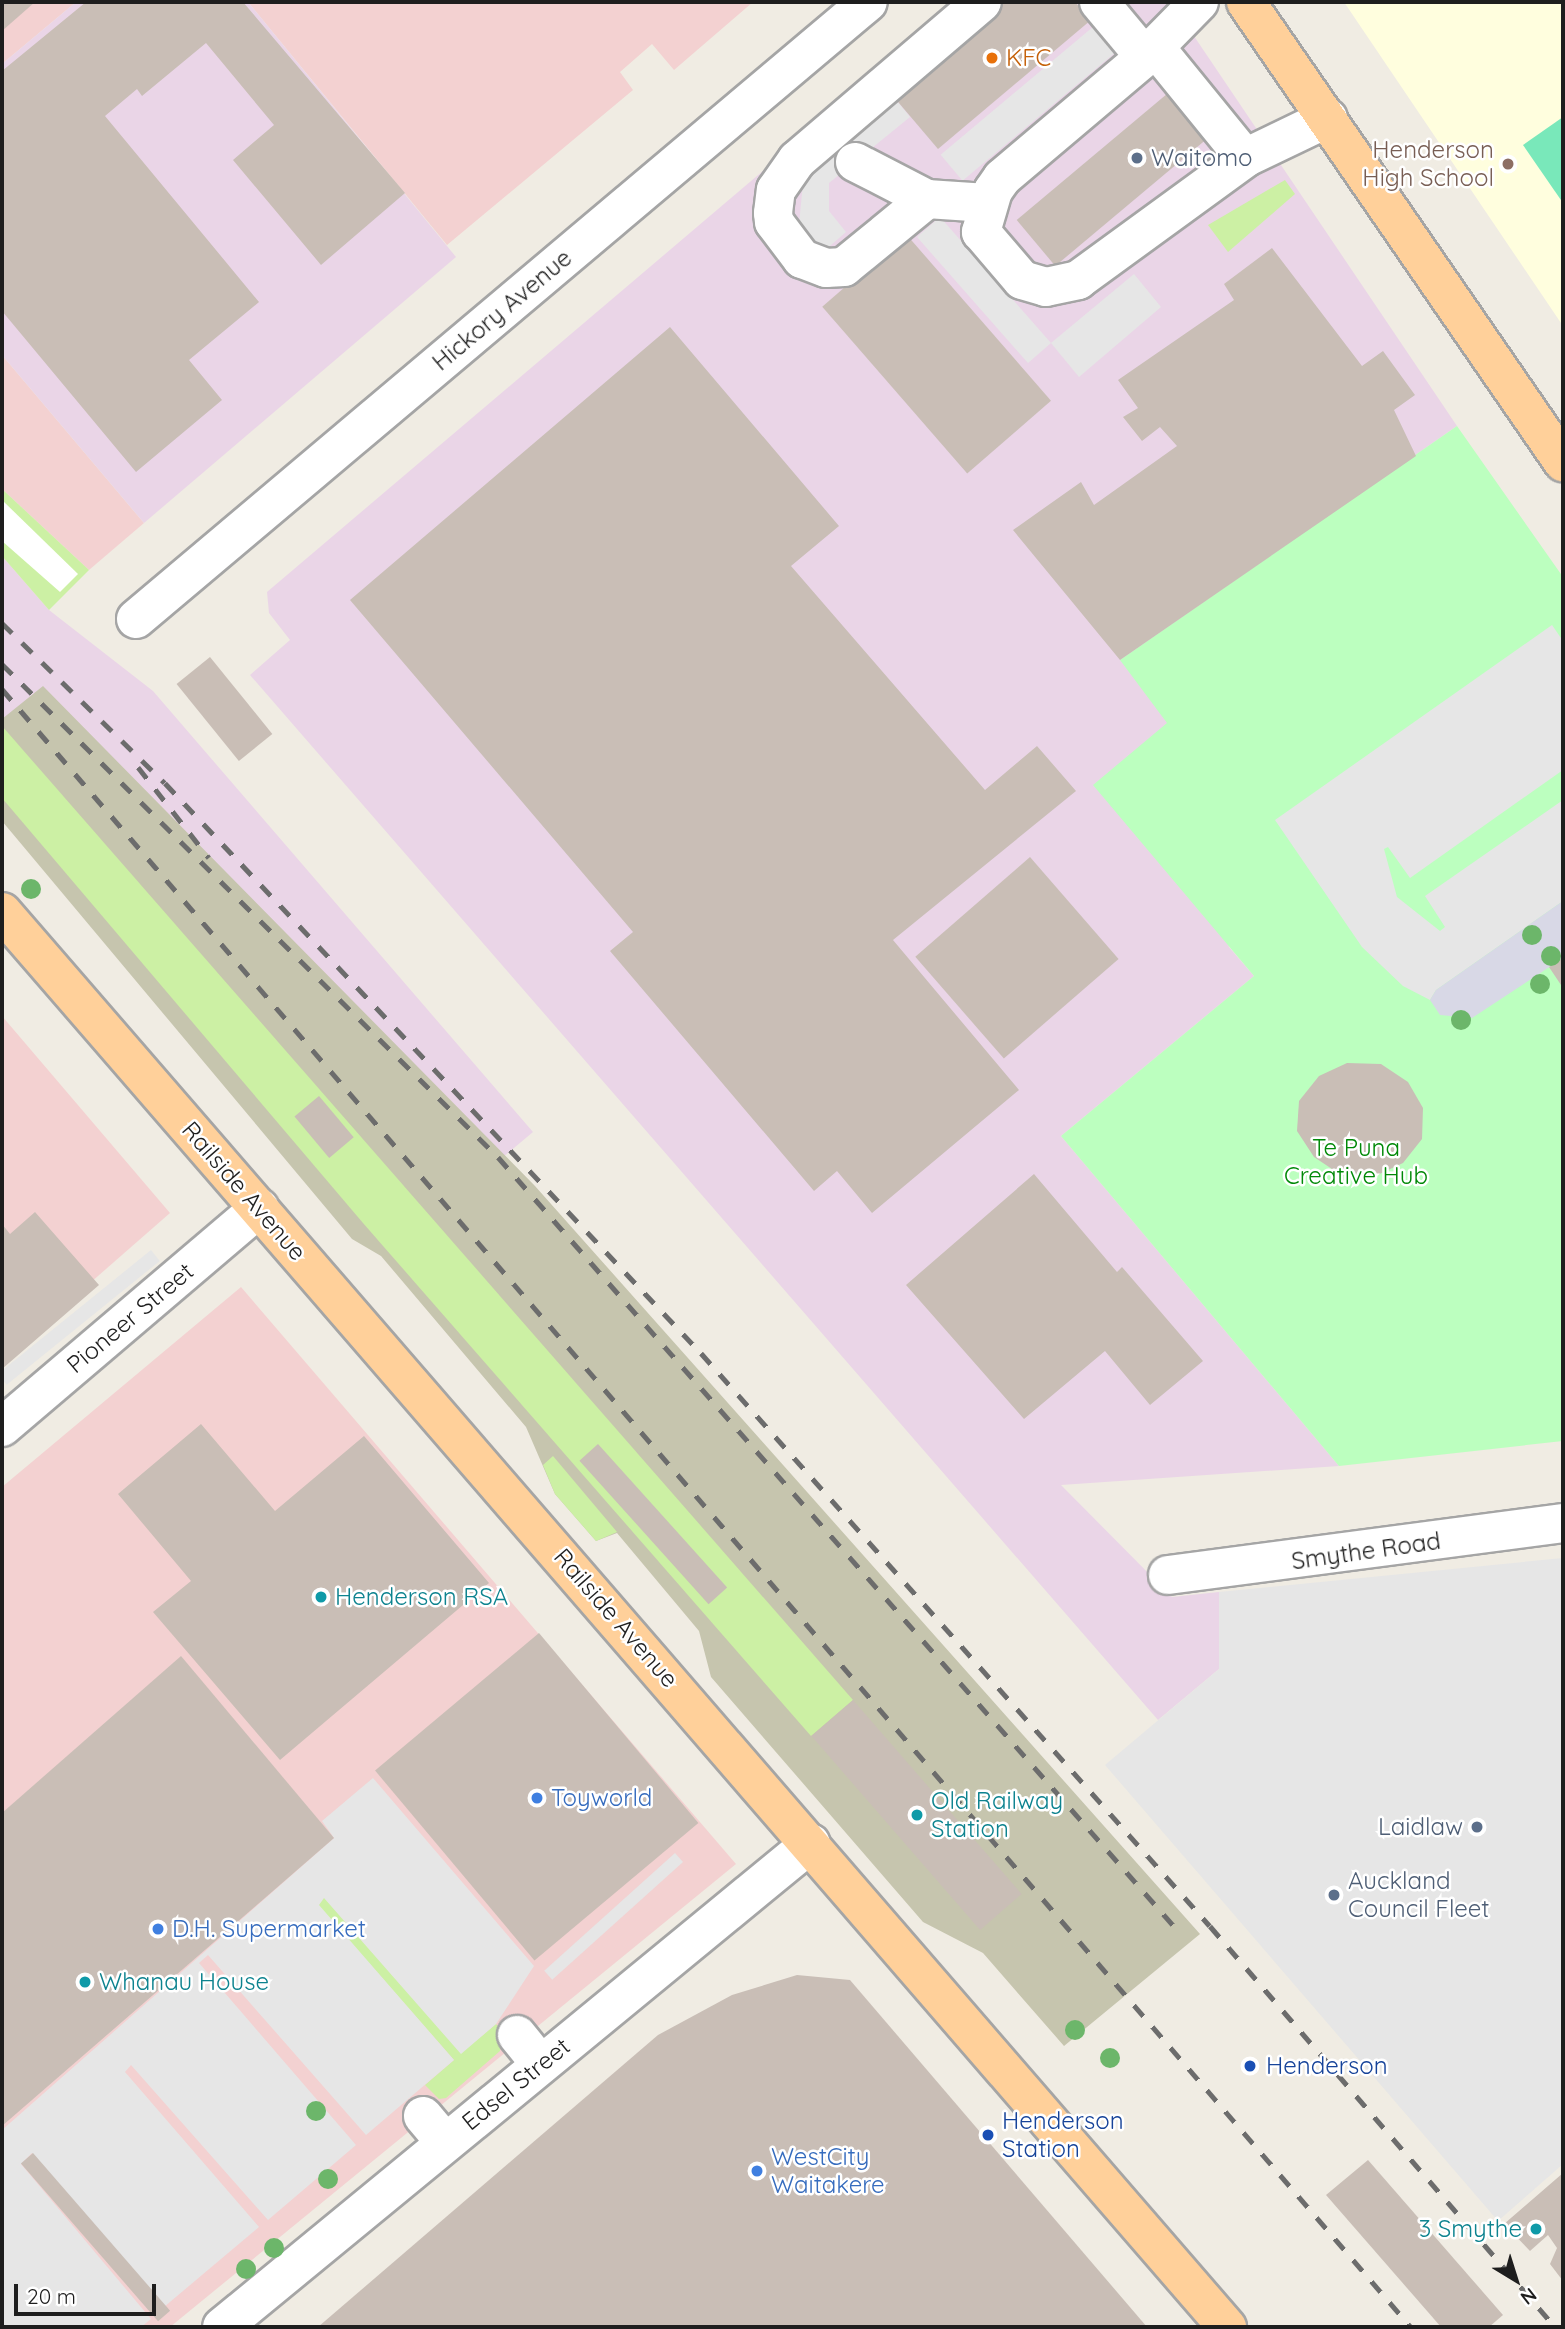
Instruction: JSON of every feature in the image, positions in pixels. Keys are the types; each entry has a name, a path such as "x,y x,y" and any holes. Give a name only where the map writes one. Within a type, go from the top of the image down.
{"main road":[{"path":"1246,2 1563,462"},
{"name":"Railside Avenue","path":"2,912 811,1843 1227,2327"}],"street":[{"name":"Hickory Avenue","path":"136,620 867,2"},
{"path":"927,200 844,267 826,268 802,259 774,222 776,190 797,160 982,2"},
{"path":"1099,2 1149,51 1245,158"},
{"path":"1199,2 1149,51 1002,178 987,203 981,232 996,253 1022,280 1035,287 1065,286 1091,272 1245,158 1328,118"},
{"path":"855,162 927,200 987,203"},
{"name":"Pioneer Street","path":"2,1427 259,1208"},
{"name":"Smythe Road","path":"1168,1575 1563,1523"},
{"name":"Edsel Street","path":"222,2327 434,2129 529,2049 811,1843"}],"shaded area":[{"path":"2,2 76,2 2,64"},
{"path":"76,2 248,2 456,257 144,523 2,355 2,64"},
{"path":"248,2 753,2 674,70 652,44 620,72 633,90 447,245"},
{"path":"962,2 1171,2 1457,426 1121,660 1168,723 1229,947 1254,976 1061,1136 1339,1466 1061,1485 1172,1597 1219,1592 1219,1669 1158,1720 250,675 290,640 269,613 267,592"},
{"name":"Henderson High School","path":"1344,2 1563,2 1563,326"},
{"path":"1100,21 1122,47 963,181 941,155"},
{"path":"893,96 910,117 829,183 829,211 846,232 815,259 798,235 804,172"},
{"path":"940,217 1051,343 1028,363 917,237"},
{"path":"1134,274 1161,307 1079,377 1051,343"},
{"path":"2,355 144,523 89,570 2,489"},
{"path":"2,556 49,610 153,691 533,1132 434,1215 2,726"},
{"path":"1552,625 1563,641 1563,770 1410,878 1388,847 1384,849 1397,897 1440,931 1445,927 1425,896 1563,800 1563,901 1436,990 1430,1000 1403,986 1362,947 1275,820"},
{"path":"43,686 535,1186 1200,1934 1064,2046 983,1953 923,1922 711,1677 699,1631 617,1533 596,1541 555,1494 526,1427 381,1256 352,1239 2,821 2,719"},
{"path":"1563,901 1563,958 1472,1018 1440,1015 1430,1000 1436,990"},
{"path":"2,1016 170,1213 2,1360"},
{"path":"151,1250 160,1261 7,1385 2,1379 2,1371"},
{"path":"241,1287 736,1864 170,2327 2,2327 2,1487"},
{"path":"1563,1558 1563,2164 1498,2221 1105,1765 1219,1669 1219,1592"},
{"path":"373,1778 534,1966 496,2024 461,2054 324,1898 319,1905 454,2060 366,2135 208,1955 199,1963 356,2145 268,2220 131,2065 125,2072 259,2227 164,2307 32,2153 21,2164 151,2319 141,2327 4,2327 2,2130 334,1838 322,1821"},
{"path":"675,1853 683,1862 552,1980 544,1971"}],"green space":[{"path":"1563,117 1563,203 1523,145"},
{"path":"1285,180 1295,194 1228,252 1208,225"},
{"name":"Te Puna Creative Hub","path":"1457,426 1563,577 1563,1441 1339,1466 1061,1136 1254,976 1093,785 1167,723 1120,660"},
{"path":"2,489 89,570 49,610 2,556"},
{"path":"2,726 853,1700 811,1736 363,1223 2,798"},
{"path":"553,1456 617,1532 596,1541 555,1494 543,1465"},
{"path":"324,1897 461,2053 496,2024 502,2031 500,2051 446,2098 439,2099 425,2085 454,2060 318,1905"}],"pier":[{"path":"2,500 78,574 60,592 2,541"}],"building":[{"path":"2,2 35,2 2,31"},
{"path":"86,2 243,2 405,193 321,265 233,160 274,125 206,43 142,96 137,89 105,116 259,302 189,360 222,400 136,472 2,311 2,71"},
{"name":"KFC","path":"1005,2 1075,2 1091,20 938,149 893,96"},
{"path":"1186,78 1225,124 1055,266 1017,220"},
{"path":"906,234 1051,401 967,474 822,307"},
{"path":"1272,248 1362,366 1383,351 1415,395 1394,410 1416,456 1120,660 1013,530 1081,482 1094,505 1177,446 1160,427 1142,441 1123,417 1138,408 1118,380 1234,300 1224,284"},
{"path":"670,327 839,526 791,566 985,790 1037,746 1076,791 893,940 1019,1090 872,1213 837,1171 814,1191 610,951 633,932 350,600"},
{"path":"210,657 272,734 239,761 177,684"},
{"path":"1030,857 1119,959 1004,1059 915,957"},
{"path":"1563,958 1563,988 1549,967"},
{"path":"1347,1063 1381,1064 1408,1082 1423,1108 1422,1139 1403,1163 1373,1177 1341,1175 1314,1157 1297,1131 1299,1101 1319,1076"},
{"path":"319,1096 354,1137 329,1158 294,1117"},
{"path":"1034,1174 1117,1272 1122,1267 1203,1361 1150,1405 1105,1351 1024,1419 906,1285"},
{"path":"35,1212 99,1285 2,1369 2,1224 10,1234"},
{"name":"Henderson RSA","path":"201,1424 275,1511 364,1436 489,1583 280,1760 153,1612 191,1581 118,1494"},
{"path":"598,1444 727,1587 709,1604 579,1461"},
{"name":"Toyworld","path":"539,1633 698,1823 534,1961 375,1771"},
{"name":"Whanau House","path":"181,1656 334,1838 2,2126 2,1813"},
{"name":"Old Railway Station","path":"853,1700 1022,1894 980,1930 811,1736"},
{"name":"WestCity Waitakere","path":"797,1975 850,1980 1147,2327 318,2327 658,2035 732,1995"},
{"path":"33,2153 170,2311 158,2321 21,2163"},
{"path":"1368,2160 1503,2315 1489,2327 1441,2327 1326,2195"},
{"name":"3 Smythe","path":"1563,2173 1563,2281 1550,2264 1557,2248 1548,2235 1530,2251 1504,2224"}],"railway":[{"path":"2,623 165,783 701,1353 1210,1926 1555,2327"},
{"path":"2,664 498,1157 1180,1933"},
{"path":"2,689 1411,2327"},
{"path":"138,767 209,858"}],"place":[{"name":"KFC","path":"992,58"},
{"name":"Waitomo","path":"1137,158"},
{"name":"Henderson High School","path":"1508,164"},
{"name":"Henderson RSA","path":"321,1597"},
{"name":"Toyworld","path":"537,1798"},
{"name":"Old Railway Station","path":"917,1815"},
{"name":"Laidlaw","path":"1477,1827"},
{"name":"Auckland Council Fleet","path":"1334,1895"},
{"name":"D.H. Supermarket","path":"158,1929"},
{"name":"Whanau House","path":"85,1982"},
{"name":"Henderson","path":"1250,2066"},
{"name":"Henderson Station","path":"988,2135"},
{"name":"WestCity Waitakere","path":"757,2171"},
{"name":"3 Smythe","path":"1536,2229"}]}
